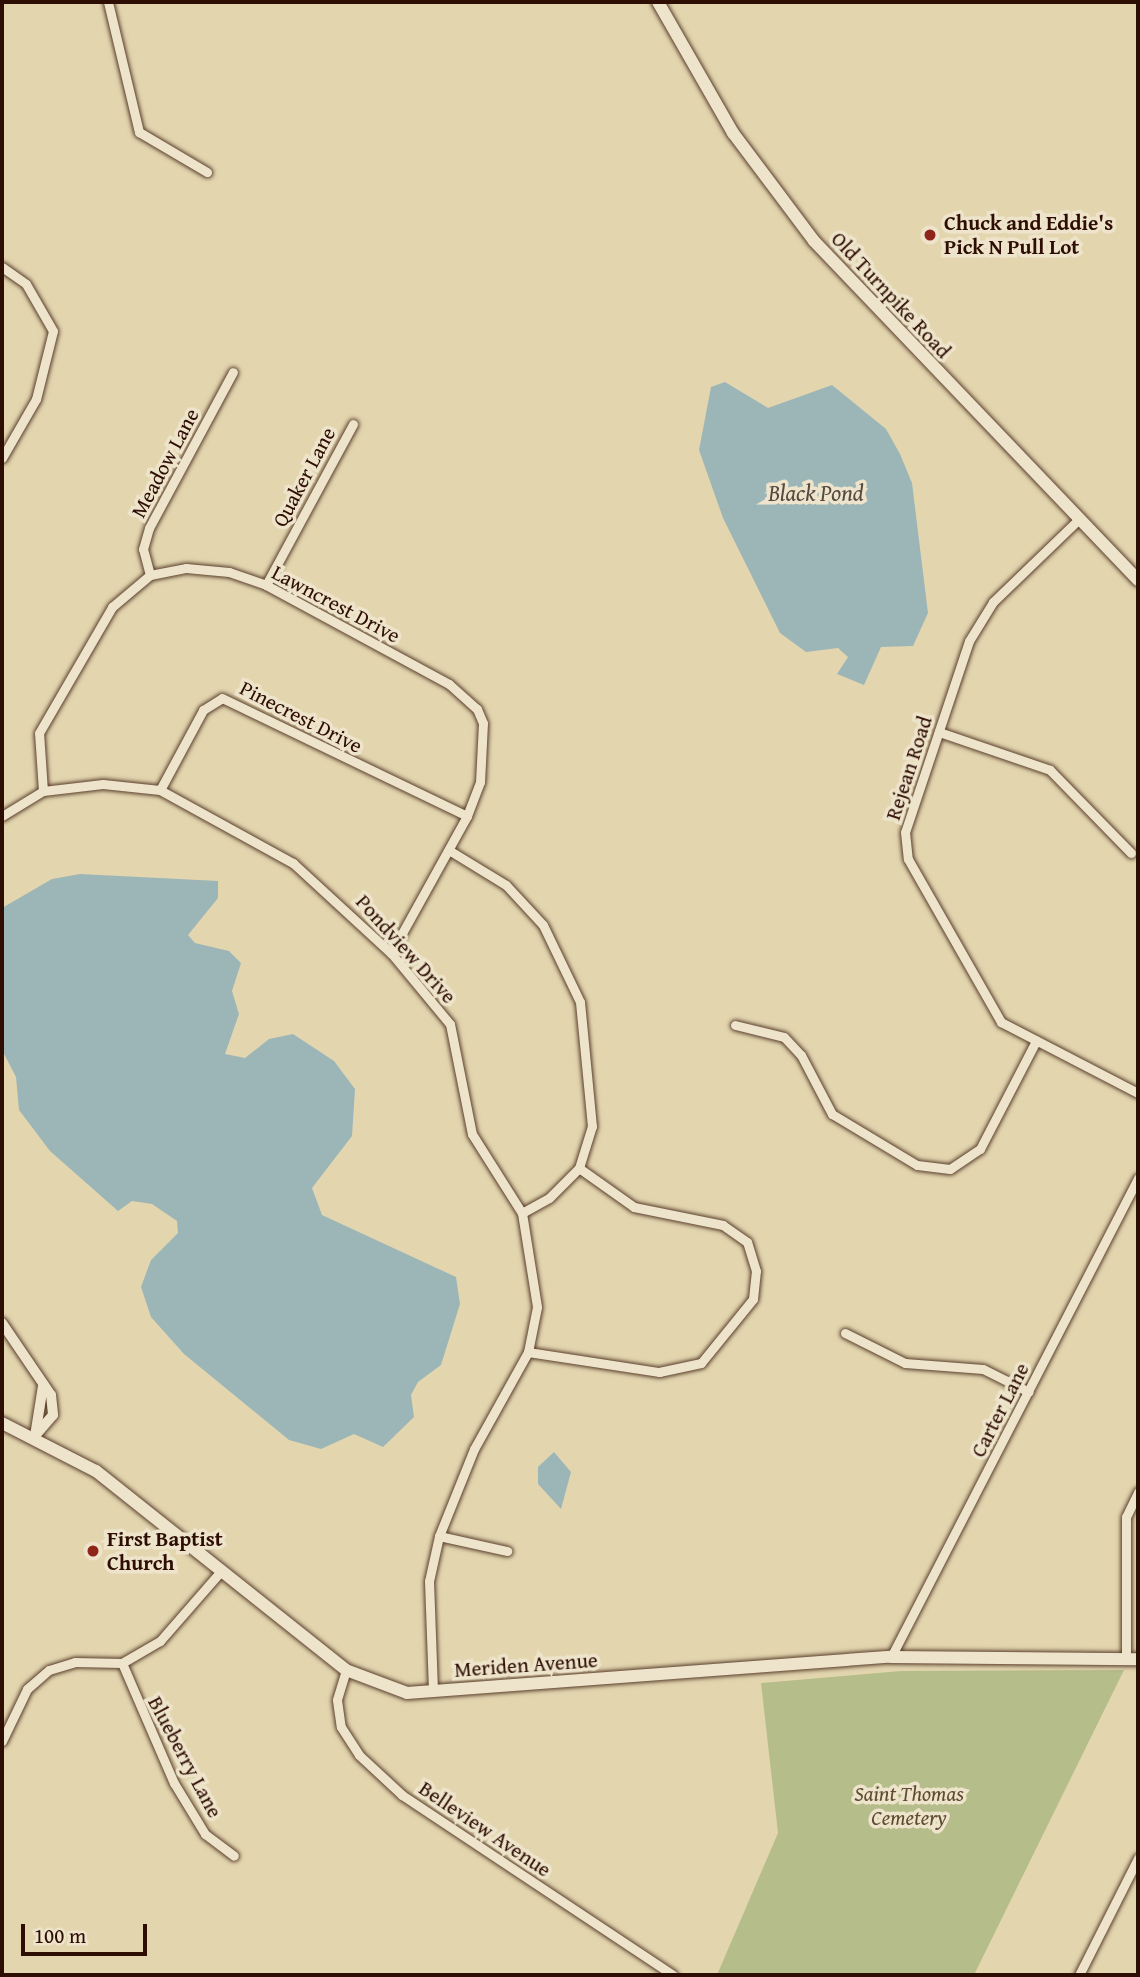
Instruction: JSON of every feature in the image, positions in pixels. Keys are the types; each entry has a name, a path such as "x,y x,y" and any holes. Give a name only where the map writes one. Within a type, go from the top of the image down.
{"main road":[{"name":"Old Turnpike Road","path":"658,2 733,133 814,241 1138,580"},
{"name":"Meriden Avenue","path":"2,1423 35,1436 96,1471 346,1670 374,1685 433,1691 891,1657 1132,1658"}],"street":[{"path":"108,2 139,132 207,172"},
{"path":"2,267 26,284 53,331 36,399 2,458"},
{"name":"Meadow Lane","path":"150,575 143,549 149,528 233,372"},
{"name":"Quaker Lane","path":"266,584 353,424"},
{"name":"Rejean Road","path":"1079,519 993,602 969,641 905,832 908,859 985,1001 1001,1022 1138,1093"},
{"name":"Lawncrest Drive","path":"150,575 229,572 266,584 449,684 477,709 485,738 467,816 452,852 391,953"},
{"path":"43,791 39,733 97,627 150,575"},
{"name":"Pinecrest Drive","path":"160,790 203,710 222,698 467,816"},
{"path":"939,732 1049,770 1131,853"},
{"name":"Pondview Drive","path":"2,816 43,791 103,784 160,790 293,863 391,953 450,1024 472,1134 522,1213 537,1307 527,1352 474,1449 439,1536 429,1581 433,1691"},
{"path":"452,852 516,894 563,957 580,1002 590,1070 592,1126 579,1168 549,1198 522,1213"},
{"path":"735,1025 784,1037 801,1055 832,1114 917,1165 950,1168 980,1149 1036,1041"},
{"path":"527,1352 659,1373 701,1363 753,1299 757,1271 747,1242 723,1225 634,1207 579,1168"},
{"name":"Carter Lane","path":"891,1657 1138,1178"},
{"path":"2,1323 43,1386 53,1415 35,1436"},
{"path":"845,1333 905,1363 984,1369 1029,1392"},
{"path":"35,1436 43,1386"},
{"path":"1132,1658 1126,1517 1138,1492"},
{"path":"439,1536 507,1551"},
{"path":"2,1741 27,1689 48,1670 75,1662 122,1663 160,1641 221,1572"},
{"name":"Blueberry Lane","path":"122,1663 174,1783 205,1834 234,1856"},
{"name":"Belleview Avenue","path":"346,1670 337,1700 341,1727 359,1755 402,1795 673,1975"},
{"path":"1079,1975 1138,1858"}],"green space":[{"name":"Saint Thomas Cemetery","path":"1124,1670 974,1975 717,1975 778,1833 761,1683 901,1671"}],"water":[{"name":"Black Pond","path":"725,382 768,408 832,385 886,429 900,454 912,483 928,613 913,646 881,647 864,685 837,674 848,657 838,648 806,652 780,633 723,518 699,450 711,387"},
{"path":"80,874 218,881 218,898 188,935 195,943 229,951 241,963 232,991 239,1014 225,1054 245,1058 269,1039 293,1034 334,1061 355,1089 352,1136 312,1188 322,1215 456,1277 460,1304 441,1365 418,1382 411,1395 414,1417 383,1447 354,1434 321,1449 289,1440 184,1354 151,1317 141,1287 151,1260 178,1233 177,1221 152,1204 132,1201 118,1211 50,1151 19,1110 16,1077 2,1050 2,908 52,879"},
{"path":"554,1452 571,1472 561,1509 538,1484 538,1467"}],"place":[{"name":"Chuck and Eddie's Pick N Pull Lot","path":"930,235"},
{"name":"First Baptist Church","path":"93,1551"}]}
